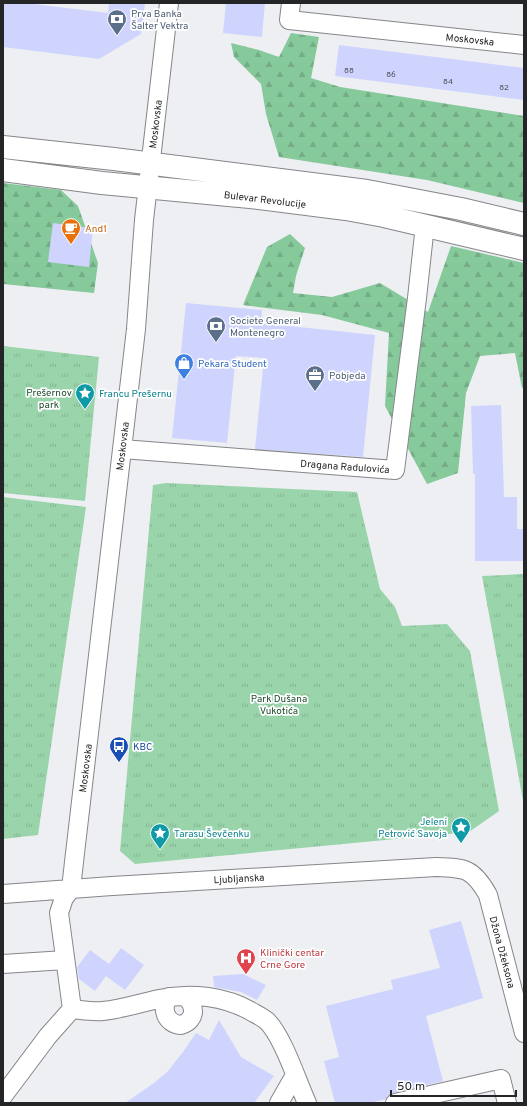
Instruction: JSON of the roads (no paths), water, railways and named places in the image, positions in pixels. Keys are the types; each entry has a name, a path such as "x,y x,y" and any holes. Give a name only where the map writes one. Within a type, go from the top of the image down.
{"main road":[{"name":"Bulevar Revolucije","path":"3,147 367,191 524,224"},
{"name":"Bulevar Revolucije","path":"3,170 346,209 425,225 524,249"}],"street":[{"name":"Moskovska","path":"71,889 136,329 144,220 169,3"},
{"name":"Moskovska","path":"291,3 289,20 524,45"},
{"name":"Dragana Radulovića","path":"122,449 395,470 425,225"},
{"name":"Ljubljanska","path":"3,894 436,867 462,869 474,874"},
{"name":"Džona Džeksona","path":"474,874 488,895 524,1033"},
{"path":"3,1096 48,1036 72,1009 59,913 64,898 71,889"},
{"path":"3,964 65,960"},
{"path":"72,1009 102,1011 177,996 214,998 247,1009 266,1021 276,1033 307,1103"},
{"path":"279,1103 295,1075"},
{"path":"395,1103 501,1079 507,1103"}],"place":[{"name":"Prva Banka Šalter Vektra","path":"117,36"},
{"name":"And1","path":"71,245"},
{"name":"Societe General Montenegro","path":"216,343"},
{"name":"Pekara Student","path":"184,380"},
{"name":"Pobjeda","path":"315,392"},
{"name":"Francu Prešernu","path":"85,410"},
{"name":"KBC","path":"119,763"},
{"name":"Jeleni Petrović Savoja","path":"461,844"},
{"name":"Tarasu Ševčenku","path":"160,850"},
{"name":"Klinički centar Crne Gore","path":"246,975"}],"park label":[{"name":"Prešernov park","path":"49,398"},
{"name":"Park Dušana Vukotića","path":"279,704"}]}
